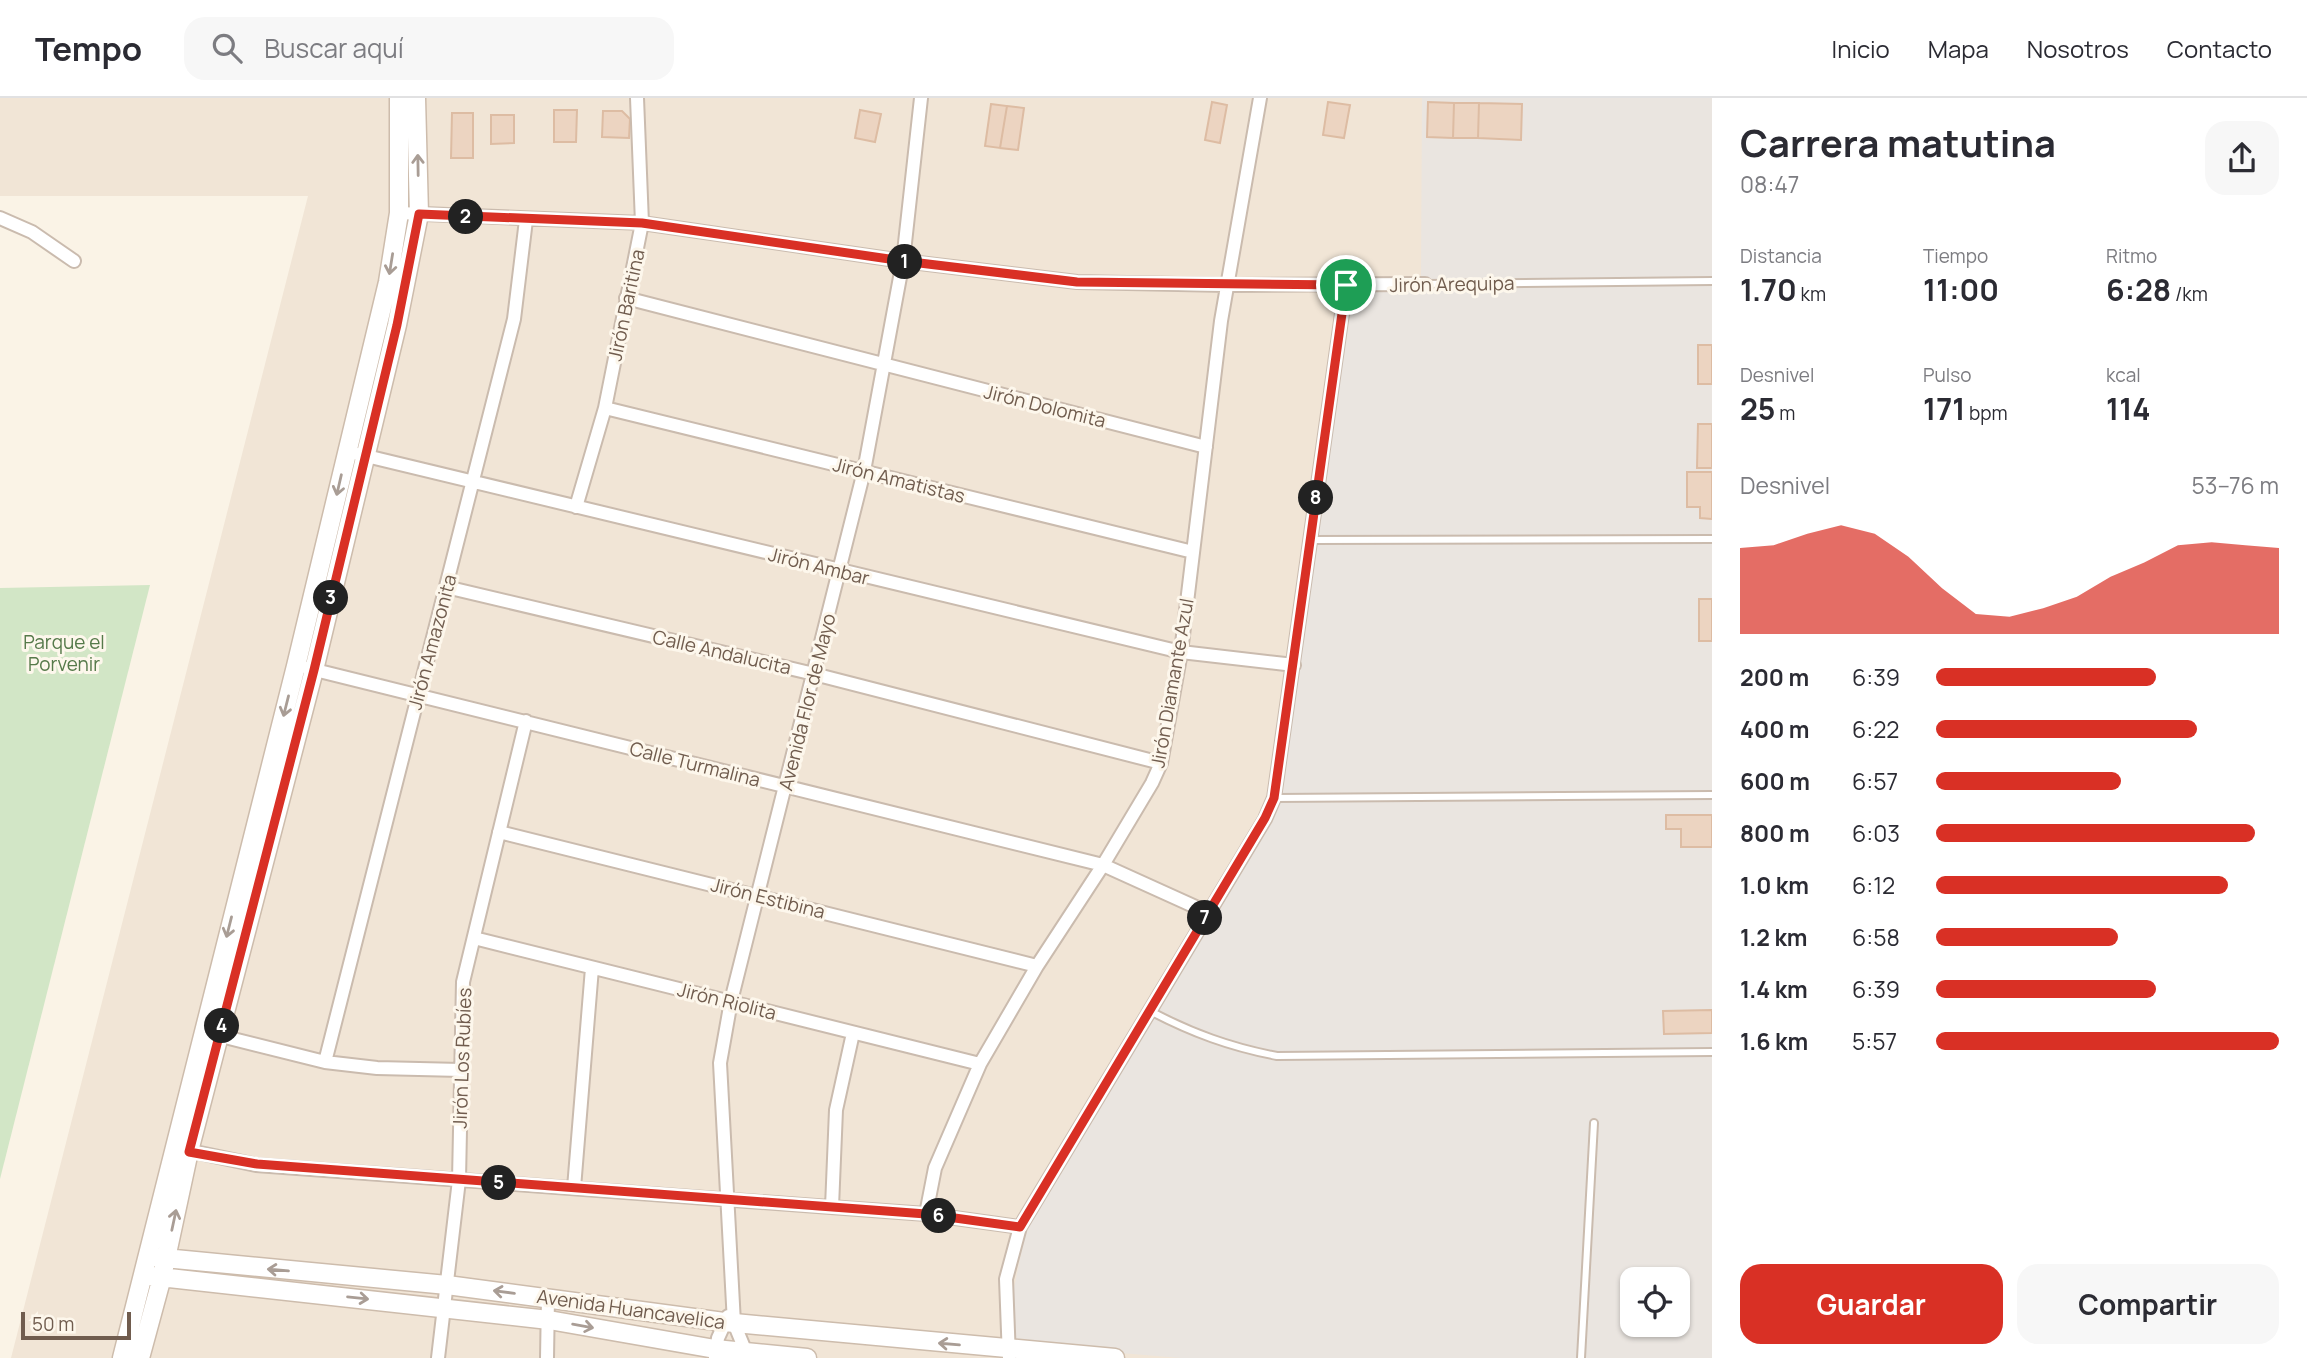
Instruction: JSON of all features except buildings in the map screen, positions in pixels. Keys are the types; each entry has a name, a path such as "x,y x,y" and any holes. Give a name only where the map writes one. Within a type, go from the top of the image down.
{"main road":[{"path":"140,1358 155,1267 181,1149 305,668 356,454 399,212 399,98"},
{"path":"356,454 397,325 419,214 416,98"},
{"path":"122,1358 155,1267"},
{"name":"Avenida Huancavelica","path":"155,1267 447,1286 731,1317 1008,1354 1115,1358"},
{"name":"Avenida Huancavelica","path":"155,1267 549,1320 715,1354 807,1358"}],"street":[{"name":"Jirón Baritina","path":"576,507 605,408 642,223 637,98"},
{"name":"Avenida Flor de Mayo","path":"742,1356 743,1345 731,1317 729,1201 720,1063 730,1001 841,571 864,471 903,261 921,98"},
{"name":"Jirón Diamante Azul","path":"926,1214 935,1168 980,1064 1037,967 1153,783 1161,763 1181,652 1220,321 1261,98"},
{"name":"Jirón Arequipa","path":"399,212 526,220 642,223 903,261 1077,282 1228,285 1425,284"},
{"path":"0,218 32,232 75,261"},
{"name":"Jirón Amazonita","path":"325,1062 514,319 526,220"},
{"path":"1008,1354 1006,1279 1020,1227 1209,913 1274,798 1346,285"},
{"name":"Jirón Dolomita","path":"626,298 1206,447"},
{"name":"Jirón Amatistas","path":"605,408 1193,552"},
{"name":"Jirón Ambar","path":"356,454 1181,652 1294,666"},
{"name":"Calle Andalucita","path":"446,587 814,674 1161,763"},
{"name":"Calle Turmalina","path":"305,668 1103,865 1209,913"},
{"name":"Jirón Los Rubíes","path":"438,1358 459,1180 463,982 526,721"},
{"name":"Jirón Estibina","path":"499,832 759,895 1037,967"},
{"name":"Jirón Riolita","path":"474,938 980,1064"},
{"path":"574,1188 592,968"},
{"path":"832,1207 836,1110 853,1033"},
{"path":"211,1034 325,1062 377,1068 461,1070"},
{"path":"181,1149 257,1164 926,1214 1020,1227"},
{"path":"547,1358 548,1298"},
{"name":"Avenida Flor de Mayo","path":"715,1354 731,1317"}],"lane":[{"name":"Jirón Arequipa","path":"1425,284 1712,281"},
{"path":"1310,540 1712,539"},
{"path":"1274,798 1712,795"},
{"path":"1150,1011 1190,1032 1231,1047 1277,1056 1712,1052"},
{"path":"1581,1358 1594,1123"}],"shaded area":[{"path":"0,98 1712,98 1712,1358 11,1358 308,196 0,196"},
{"path":"1422,98 1712,98 1712,1358 1181,1358 1011,1344 1013,1293 1027,1225 1272,819 1283,786 1350,290 1421,280"}],"green space":[{"name":"Parque el Porvenir","path":"150,585 0,1179 0,588"}],"route":[{"path":"419,214 642,223 903,261 1077,282 1346,285 1274,798 1265,818 1020,1227 926,1214 257,1164 189,1152 314,670 397,325 419,214"}]}
